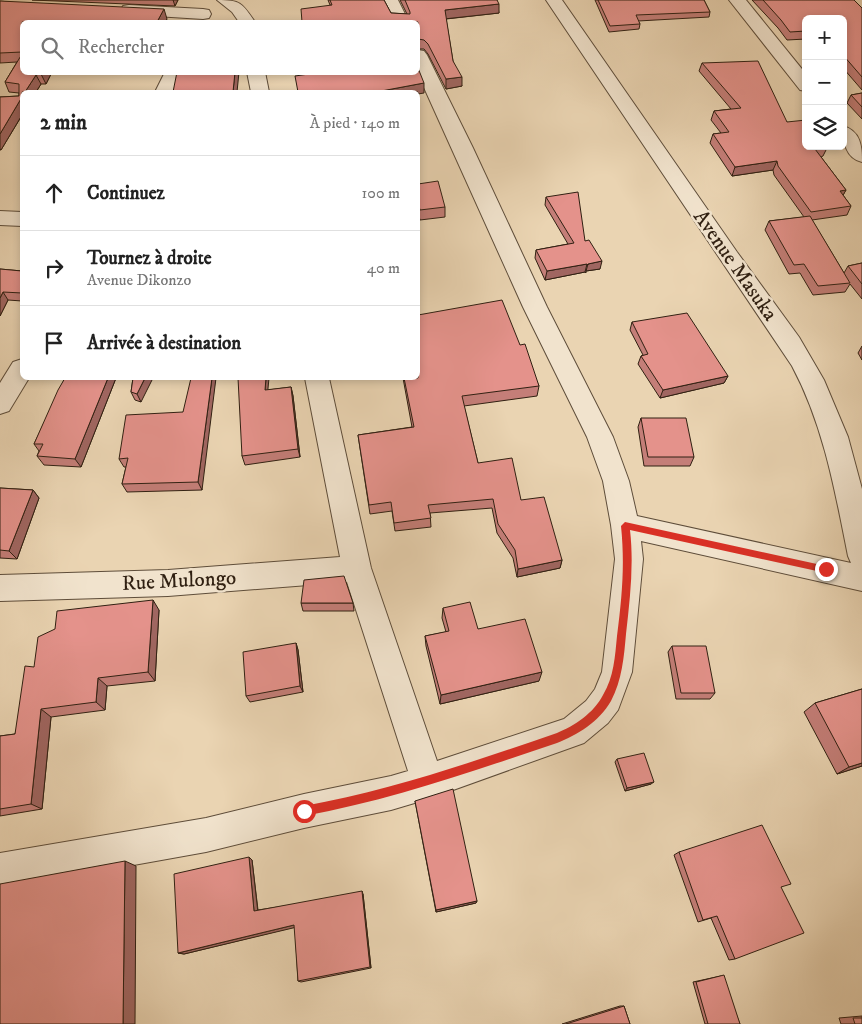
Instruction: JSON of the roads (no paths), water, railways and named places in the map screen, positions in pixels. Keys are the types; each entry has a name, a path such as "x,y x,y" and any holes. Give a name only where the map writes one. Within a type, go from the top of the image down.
{"street":[{"path":"225,0 238,9 246,20"},
{"path":"390,0 400,20"},
{"name":"Avenue Masuka","path":"554,0 739,271 794,347 807,369 832,424 843,465 862,556"},
{"path":"737,0 802,81"},
{"path":"116,10 203,12"},
{"path":"0,871 206,835 304,811 352,802 428,782 572,732 587,721 602,706 613,687 621,648 629,558 616,481 600,437 548,334 420,59"},
{"path":"165,90 172,75"},
{"path":"257,75 260,90"},
{"path":"847,137 862,156"},
{"path":"0,218 20,219"},
{"path":"3,394 20,371"},
{"path":"318,380 357,568 428,782"},
{"path":"625,526 862,578"},
{"name":"Rue Mulongo","path":"0,588 168,583 357,568"}]}
